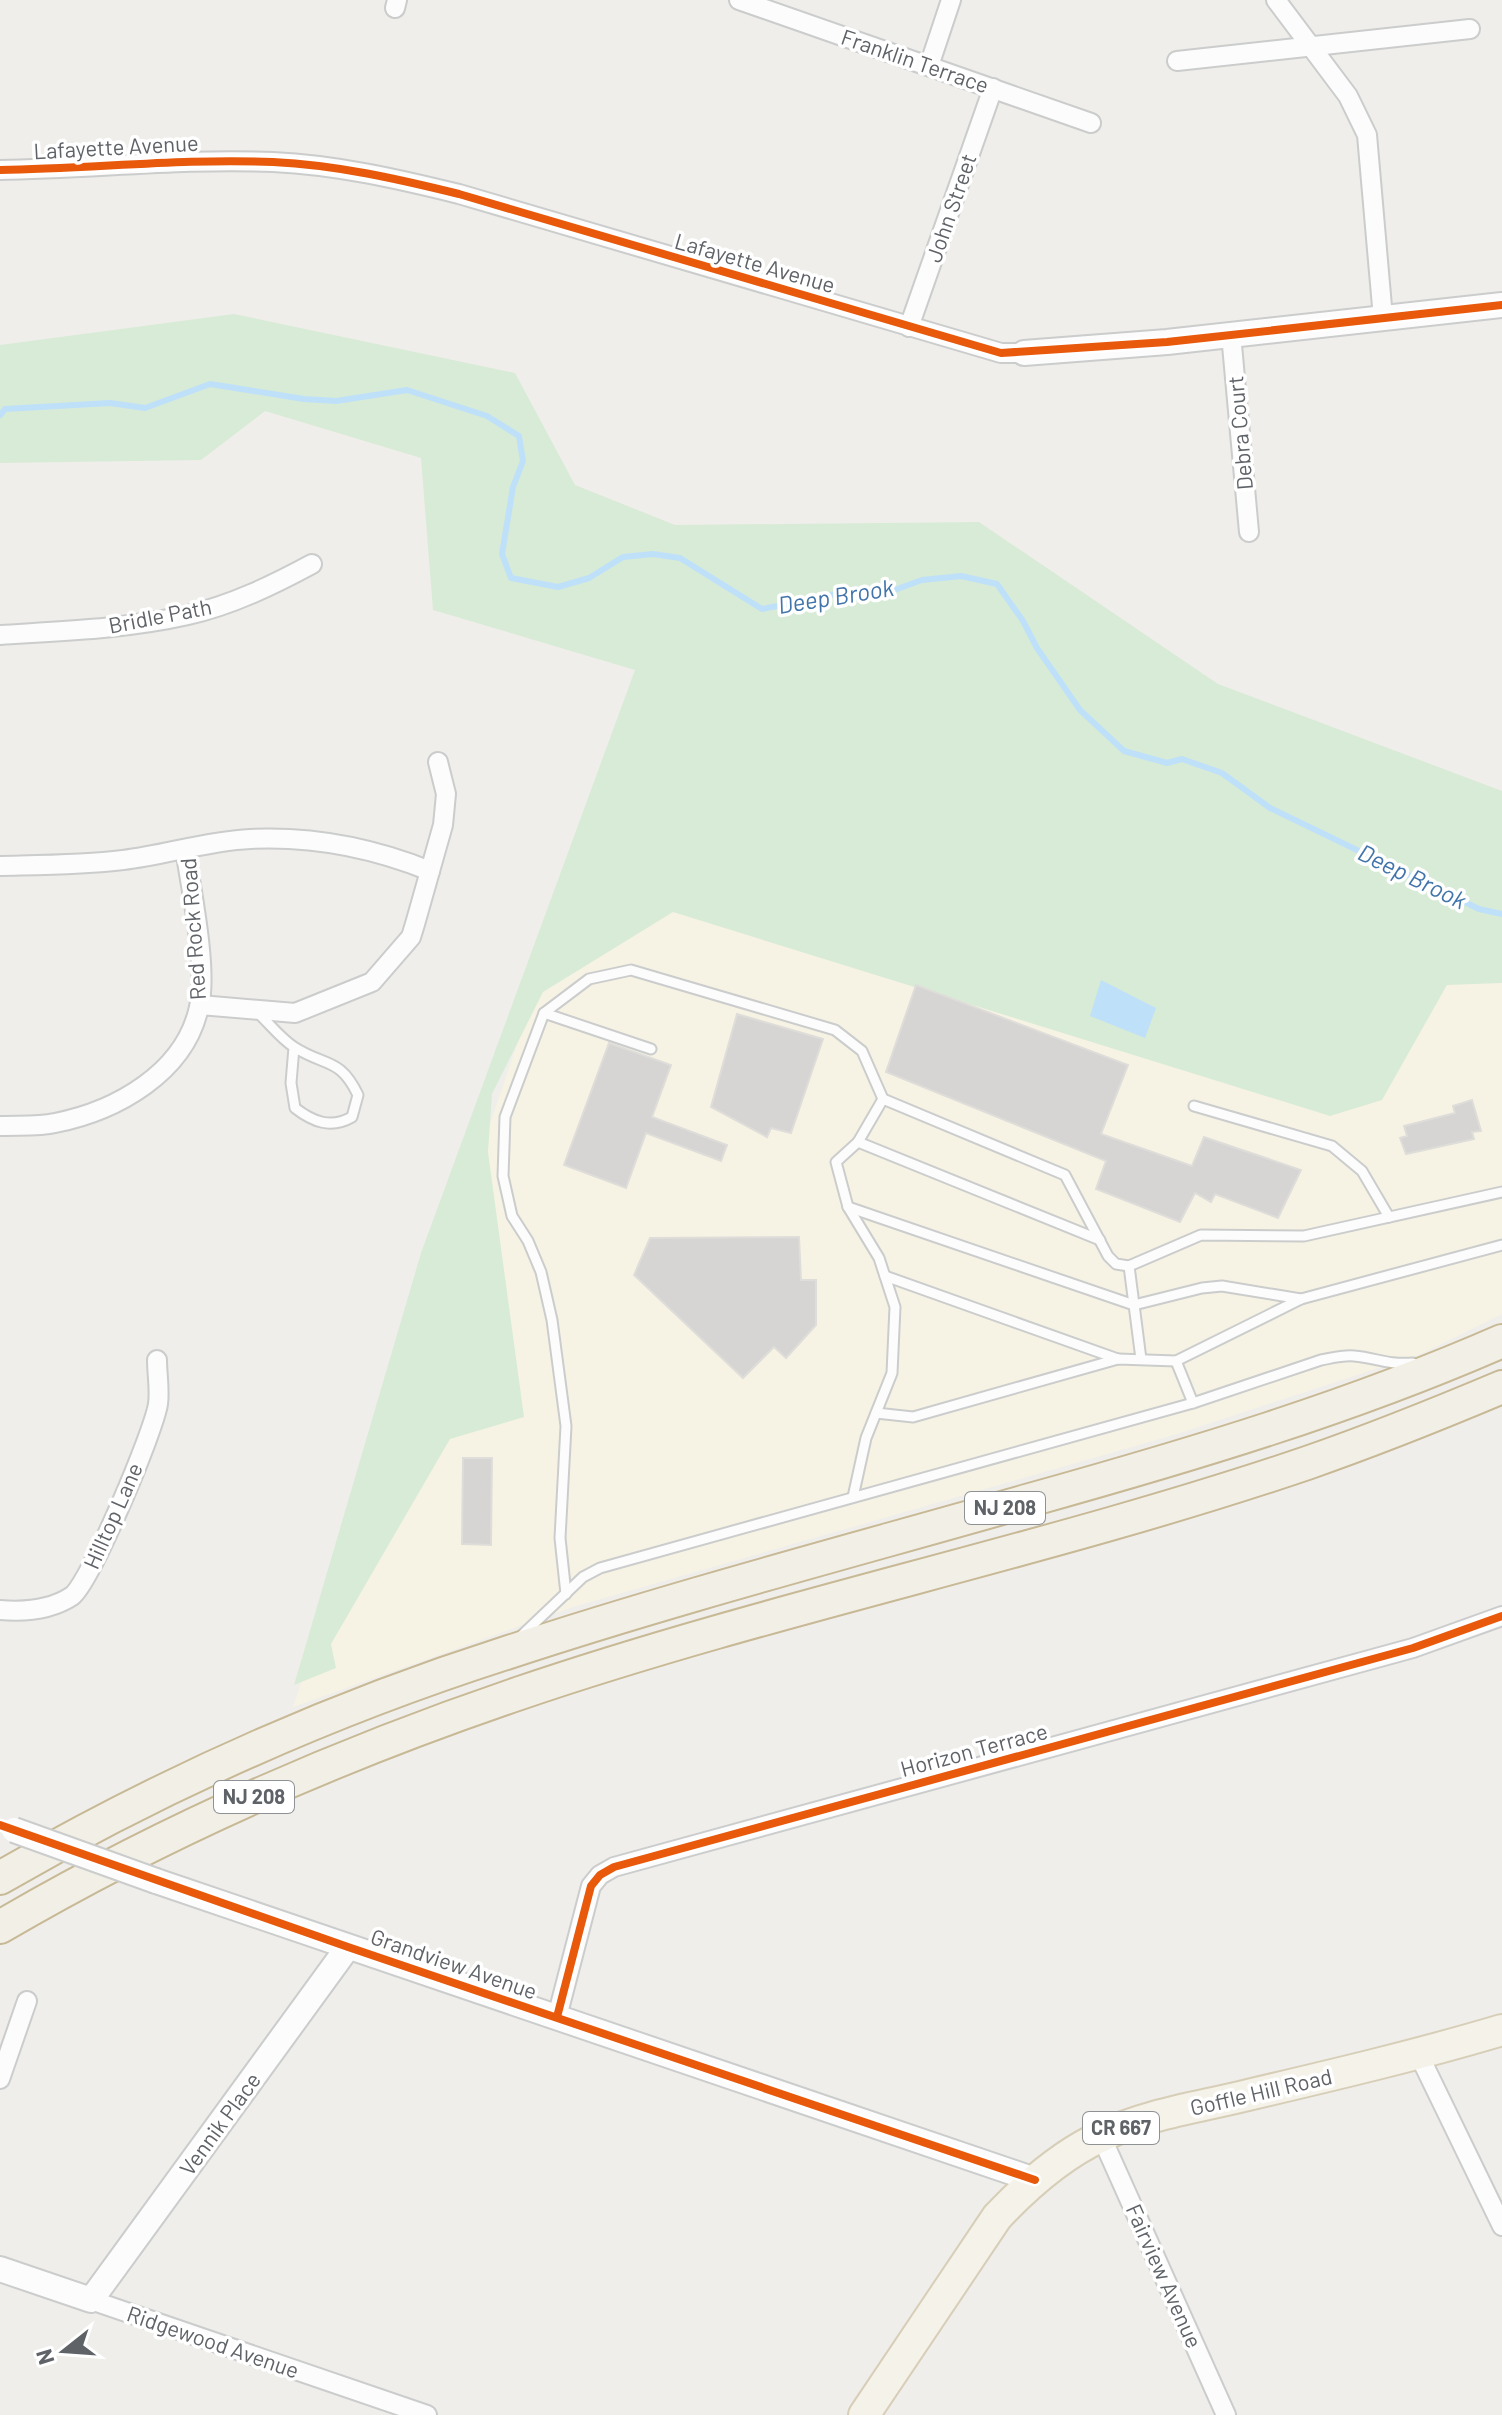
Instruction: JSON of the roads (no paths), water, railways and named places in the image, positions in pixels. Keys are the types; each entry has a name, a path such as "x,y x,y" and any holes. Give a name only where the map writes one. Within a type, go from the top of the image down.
{"highway":[{"name":"NJ 208","path":"0,1878 87,1830 291,1733 501,1654 643,1610 1221,1445 1360,1399 1500,1342"},
{"name":"NJ 208","path":"0,1927 101,1870 239,1803 520,1693 672,1646 1234,1486 1361,1444 1502,1387"},
{"path":"0,1865 87,1830"}],"main road":[{"name":"Goffle Hill Road","path":"864,2415 982,2236 1006,2208 1062,2158 1101,2136 1154,2117 1502,2030"}],"street":[{"name":"Franklin Terrace","path":"739,0 1091,123"},
{"path":"929,66 951,0"},
{"path":"1276,0 1348,96 1367,135 1383,318"},
{"path":"1177,61 1470,29"},
{"name":"John Street","path":"909,327 993,88"},
{"name":"Lafayette Avenue","path":"0,170 218,161 304,165 389,177 459,194 1001,353 1231,334 1502,305"},
{"name":"Debra Court","path":"1231,334 1249,532"},
{"name":"Bridle Path","path":"0,635 120,627 190,615 261,591 312,564"},
{"path":"200,1005 295,1013 372,982 411,937 443,825 446,794 438,762"},
{"name":"Red Rock Road","path":"0,1126 53,1124 93,1112 156,1078 173,1060 192,1028 200,1005 200,961 185,849 249,839 303,840 389,855 430,871"},
{"path":"0,866 124,860 185,849"},
{"name":"Hilltop Lane","path":"0,1610 28,1610 57,1603 74,1594 84,1580 101,1549 150,1430 158,1403 157,1360"},
{"name":"Horizon Terrace","path":"557,2017 591,1886 600,1875 614,1867 1413,1648 1502,1616"},
{"name":"Grandview Avenue","path":"7,1828 1035,2180"},
{"path":"0,1941 101,1870"},
{"name":"Vennik Place","path":"91,2300 348,1947"},
{"path":"0,2079 27,2001"},
{"path":"1418,2053 1502,2226"},
{"name":"Fairview Avenue","path":"1101,2136 1226,2415"},
{"name":"Ridgewood Avenue","path":"0,2269 427,2415"}],"lane":[{"path":"566,1594 560,1538 566,1426 552,1320 541,1272 528,1241 512,1216 503,1176 505,1117 544,1013 589,979 631,970 835,1030 862,1051 883,1099 1065,1175 1108,1256 1116,1264 1129,1266 1201,1235 1304,1236 1502,1192"},
{"path":"255,1009 294,1047 333,1064 349,1075 358,1095 352,1117 341,1123 323,1124 309,1119 295,1108 291,1083 294,1047"},
{"path":"544,1013 651,1049"},
{"path":"853,1497 866,1438 892,1373 895,1307 879,1258 848,1207 836,1162 858,1142 883,1099"},
{"path":"1194,1106 1332,1146 1362,1171 1389,1217"},
{"path":"858,1142 1100,1240"},
{"path":"848,1207 1134,1305 1222,1286 1301,1299"},
{"path":"876,1413 913,1417 1118,1359 1176,1361 1301,1299 1502,1245"},
{"path":"1129,1266 1141,1359"},
{"path":"885,1276 1118,1359"},
{"path":"501,1654 583,1577 600,1568 1193,1403 1341,1356 1357,1356 1394,1365 1438,1359 1500,1342"},
{"path":"1176,1361 1193,1403"}],"water":[{"path":"1101,980 1156,1008 1145,1038 1090,1016"}],"waterway":[{"name":"Deep Brook","path":"0,415 5,409 110,403 145,408 210,384 336,401 407,390 487,416 519,436 523,461 513,487 502,554 511,578 558,587 589,578 623,557 653,554 680,558 762,609 860,589 886,593 922,580 961,576 997,584 1080,710 1124,751 1167,763 1182,759 1222,773 1270,808 1479,909 1502,914"}]}
